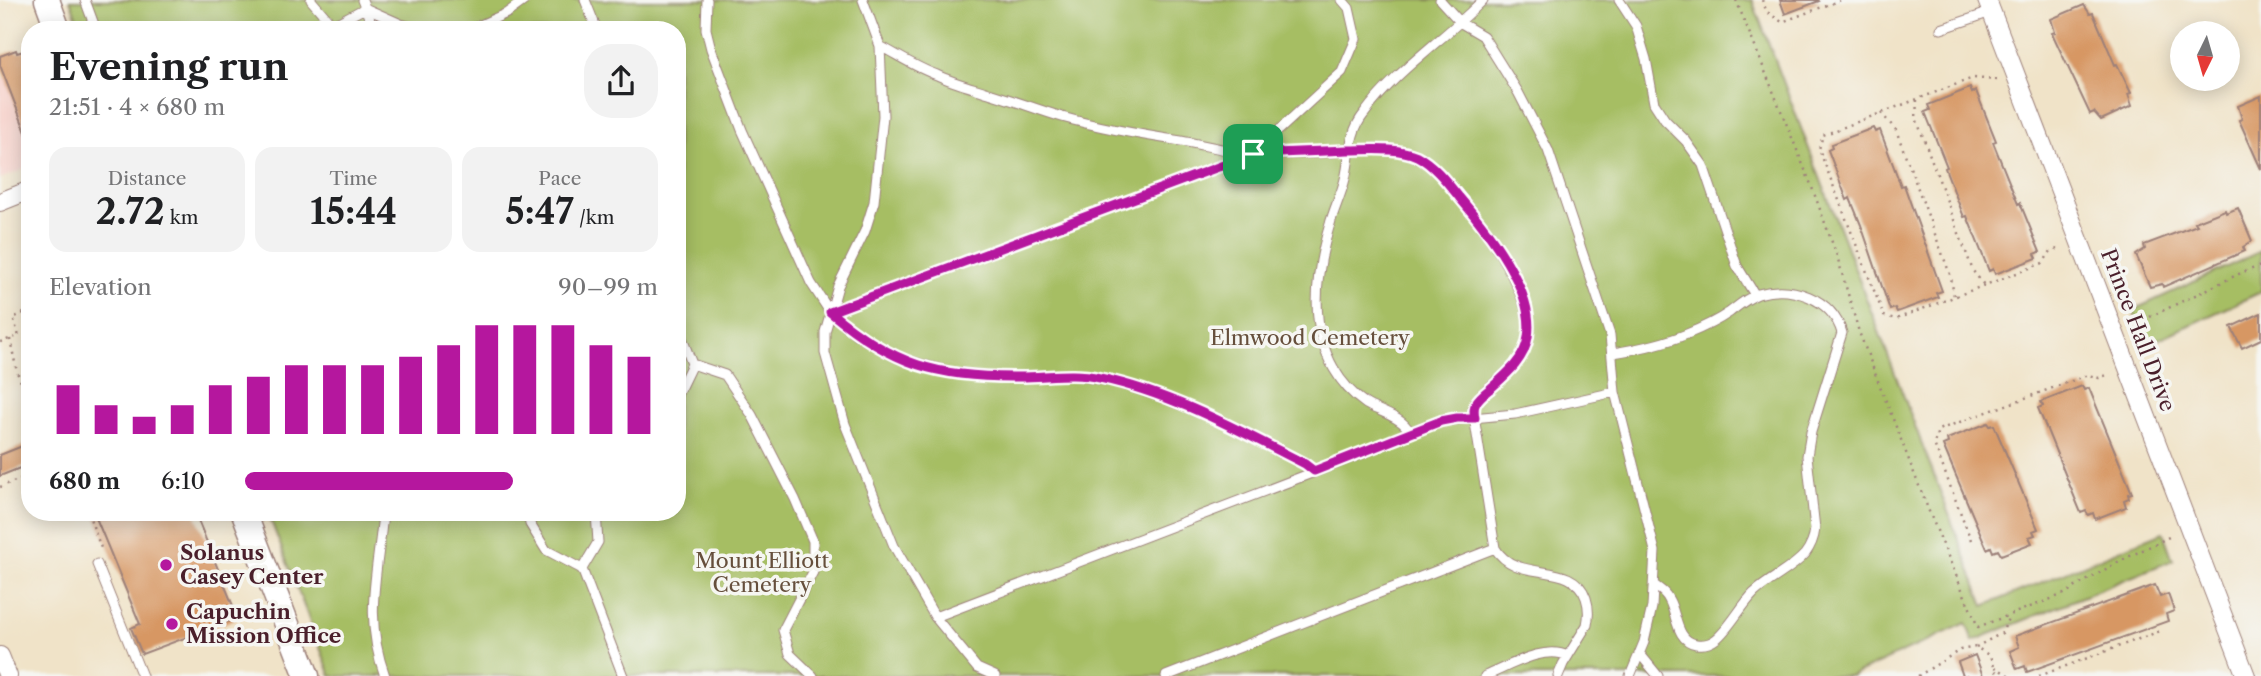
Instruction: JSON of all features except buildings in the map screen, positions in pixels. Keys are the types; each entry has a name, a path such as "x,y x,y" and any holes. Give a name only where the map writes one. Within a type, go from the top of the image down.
{"main road":[{"path":"47,0 55,21"},
{"path":"247,521 307,676"}],"street":[{"name":"Prince Hall Drive","path":"1989,6 2246,676"},
{"path":"0,202 21,194"},
{"path":"0,656 8,676"}],"lane":[{"path":"85,0 93,21"},
{"path":"311,0 330,21"},
{"path":"489,21 507,13 525,0"},
{"path":"585,0 593,21"},
{"path":"707,0 706,29 742,130 811,283 830,312 869,343 898,358 951,372 995,377 1072,375 1108,380 1164,398 1217,420 1314,471"},
{"path":"863,0 880,46 883,116 874,202 865,231 838,286 825,332 825,353 845,424 894,546 935,617 977,668 995,676"},
{"path":"830,312 1253,154 1342,72 1356,39 1349,8 1342,0"},
{"path":"1440,0 1461,23 1483,36 1518,92 1548,150 1610,335 1615,391 1655,551 1653,607 1640,654 1630,676"},
{"path":"1410,432 1403,423 1369,405 1350,391 1334,370 1320,332 1318,287 1329,226 1346,176 1348,150 1359,120 1381,94 1483,0"},
{"path":"1619,0 1636,26 1646,59 1654,103 1703,165 1737,266 1755,295"},
{"path":"342,21 363,4"},
{"path":"363,4 370,21"},
{"path":"363,4 395,21"},
{"path":"1941,29 1989,6"},
{"path":"880,46 936,75 1064,118 1148,136 1253,154 1402,151 1425,161 1480,221 1519,287 1528,316 1525,349 1513,367 1478,399 1473,410 1495,548 1504,561 1514,566 1562,575 1582,589 1588,603 1589,618 1583,634 1558,676"},
{"path":"1613,353 1664,343 1686,335 1718,320 1755,295 1781,291 1810,297 1829,309 1839,323 1842,333 1811,432 1807,456 1814,537 1803,556 1758,590 1736,613 1719,637 1705,644 1697,645 1685,638 1671,603 1664,592 1654,585"},
{"path":"686,349 692,364 686,376"},
{"path":"692,364 725,375 752,415 795,499 813,541 813,572 783,630 790,654 813,676"},
{"path":"935,617 1441,421 1515,414 1615,391"},
{"path":"382,521 372,620 375,643 385,676"},
{"path":"529,521 546,550 582,569 623,676"},
{"path":"582,569 598,542 597,521"},
{"path":"1166,676 1495,548"},
{"path":"97,564 142,676"},
{"path":"1485,676 1551,652 1568,656"},
{"path":"1640,654 1658,676"}],"path":[{"path":"1736,0 1815,194 1837,256 1859,332 1930,514 1978,627 2064,594 2127,558 2190,529"},
{"path":"1762,0 1767,12 1782,22 1839,0"},
{"path":"1997,80 1973,78 1823,135 1819,149 1884,316 1896,319 1984,286 2043,262 2051,251 2059,249"},
{"path":"1917,100 1916,118 1973,271 1984,286"},
{"path":"1881,113 1896,130 1951,276 1954,297"},
{"path":"2115,333 2261,266"},
{"path":"0,342 19,336 13,318 21,314"},
{"path":"10,339 21,382"},
{"path":"1971,540 1934,444 1938,430 2088,375 2106,375"},
{"path":"0,487 21,479"},
{"path":"91,521 101,548"},
{"path":"1919,676 1960,650 1976,647 2001,633 2009,616"},
{"path":"2039,676 2162,630"},
{"path":"1976,647 1990,656 1998,676"},
{"path":"1994,667 2010,676"}],"shaded area":[{"path":"21,72 21,171 0,179 0,80"}],"green space":[{"name":"Elmwood Cemetery","path":"70,0 1752,0 1984,606 2163,532 2173,560 1973,641 1966,623 1851,676 331,676 271,521 686,521 686,21 78,21"},
{"path":"2261,251 2261,292 2146,345 2133,310"}],"place":[{"name":"Solanus Casey Center","path":"166,565"},
{"name":"Capuchin Mission Office","path":"172,624"}],"route":[{"path":"1402,151 1425,161 1434,169 1480,221 1519,287 1529,327 1528,339 1520,358 1478,399 1473,410 1475,418 1441,421 1314,471 1217,420 1116,382 1072,375 995,377 951,372 915,364 869,343 830,312 1012,245 1253,154 1402,151"}],"park label":[{"name":"Mount Elliott Cemetery","path":"762,573"}]}
